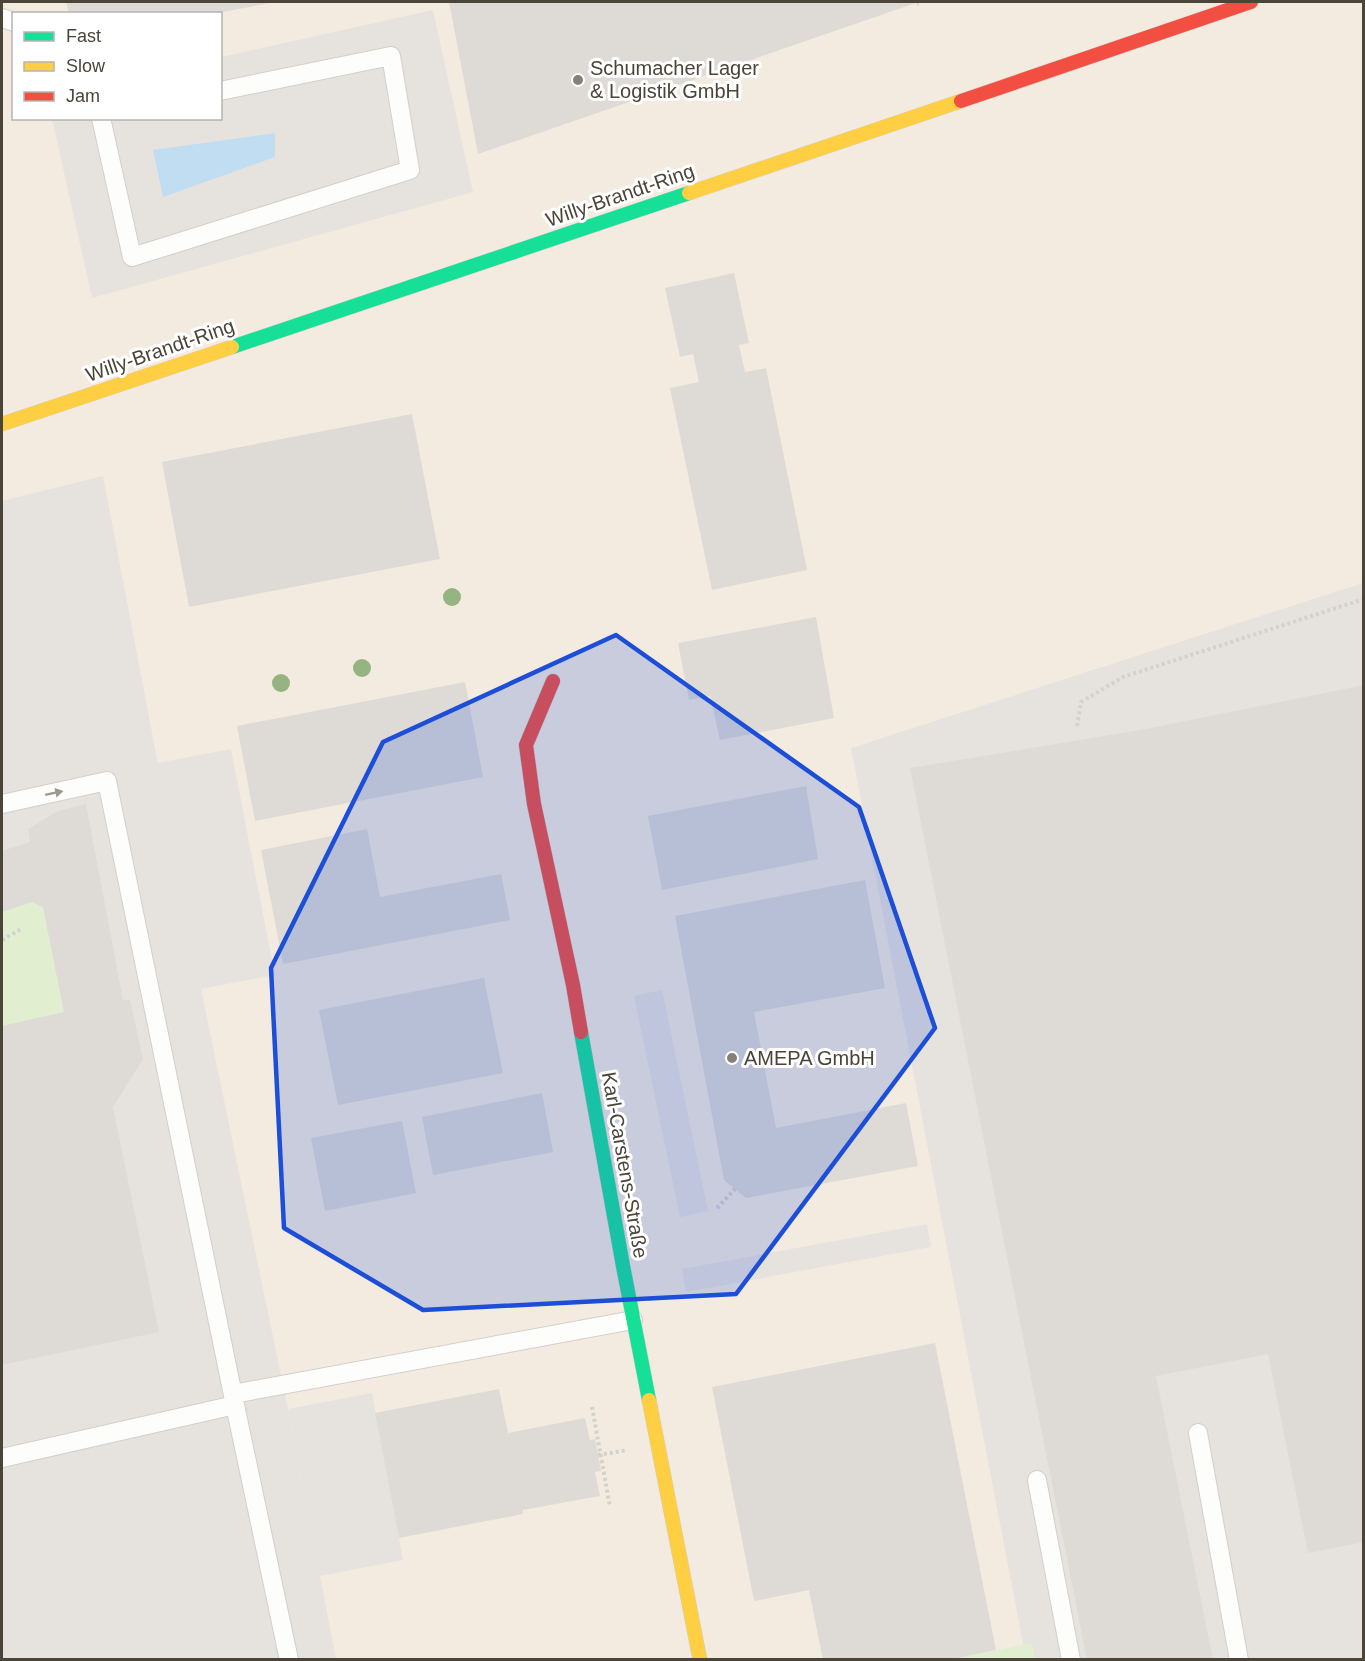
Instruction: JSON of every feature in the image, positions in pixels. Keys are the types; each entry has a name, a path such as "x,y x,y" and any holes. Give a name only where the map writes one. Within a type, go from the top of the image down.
{"street":[{"name":"Willy-Brandt-Ring","path":"2,424 1251,2"},
{"name":"Karl-Carstens-Straße","path":"553,681 526,745 534,804 573,985 633,1320 700,1659"}],"lane":[{"path":"101,120 132,257 410,170 391,56 222,91"},
{"path":"2,804 107,781 289,1659"},
{"path":"2,1458 234,1399 633,1320"},
{"path":"1198,1433 1239,1659"},
{"path":"1037,1480 1071,1659"}],"path":[{"path":"1077,726 1081,702 1123,677 1364,599"},
{"path":"2,940 23,928"},
{"path":"717,1208 735,1189"},
{"path":"592,1407 610,1508"}],"highlighted area":[{"path":"616,635 859,807 935,1028 736,1294 423,1310 284,1228 271,968 383,742"}],"shaded area":[{"path":"2,2 1363,2 1363,1659 2,1659"},
{"path":"433,10 473,192 92,298 52,120 222,120 222,57"},
{"path":"103,476 201,989 288,1409 336,1659 2,1660 2,501"},
{"path":"1363,583 1363,1659 1026,1659 851,748"},
{"path":"231,749 275,975 201,989 157,763"},
{"path":"662,990 708,1211 680,1217 634,996"},
{"path":"927,1224 931,1247 686,1292 682,1269"},
{"path":"372,1393 403,1560 320,1576 288,1409"}],"green space":[{"path":"32,902 43,907 64,1012 2,1026 2,912"},
{"path":"1032,1643 1035,1659 950,1660"}],"water":[{"path":"275,133 275,157 163,197 153,150"}],"building":[{"path":"66,2 270,2 222,12 68,12"},
{"name":"Schumacher Lager & Logistik GmbH","path":"449,2 919,2 919,6 916,3 478,154"},
{"path":"734,273 749,343 739,345 745,372 766,368 807,570 712,590 670,388 699,382 693,354 680,357 665,288"},
{"path":"412,414 440,559 189,607 162,462"},
{"path":"816,617 834,718 720,740 710,696 689,700 678,643"},
{"path":"465,682 483,777 255,821 237,726"},
{"path":"1364,685 1364,1542 1308,1553 1268,1354 1156,1376 1213,1660 1087,1660 910,768 1146,729"},
{"path":"806,786 818,859 662,890 648,816"},
{"path":"86,804 123,1000 130,1000 143,1059 113,1107 159,1332 2,1365 2,1026 64,1012 43,907 32,902 2,912 2,851 30,842 28,829 58,811"},
{"path":"367,829 380,897 501,874 510,920 283,964 261,850"},
{"name":"AMEPA GmbH","path":"865,880 885,988 754,1012 776,1128 906,1103 918,1166 746,1198 724,1180 675,916"},
{"path":"484,978 503,1073 338,1105 319,1010"},
{"path":"542,1093 553,1152 433,1175 422,1117"},
{"path":"402,1121 416,1193 325,1211 311,1138"},
{"path":"935,1343 996,1650 949,1660 823,1660 809,1590 754,1601 712,1387"},
{"path":"499,1389 508,1433 585,1418 590,1440 595,1439 601,1471 595,1472 600,1496 523,1510 523,1514 399,1538 375,1413"}],"traffic: fast":[{"path":"232,347 689,193"},
{"path":"581,1032 649,1400"}],"traffic: slow":[{"path":"689,193 961,101"},
{"path":"2,424 232,347"},
{"path":"649,1400 700,1660"}],"traffic: jam":[{"path":"961,101 1251,2"},
{"path":"553,681 526,745 534,804 581,1032"}],"place":[{"name":"Schumacher Lager & Logistik GmbH","path":"578,80"},
{"name":"AMEPA GmbH","path":"732,1058"}]}
